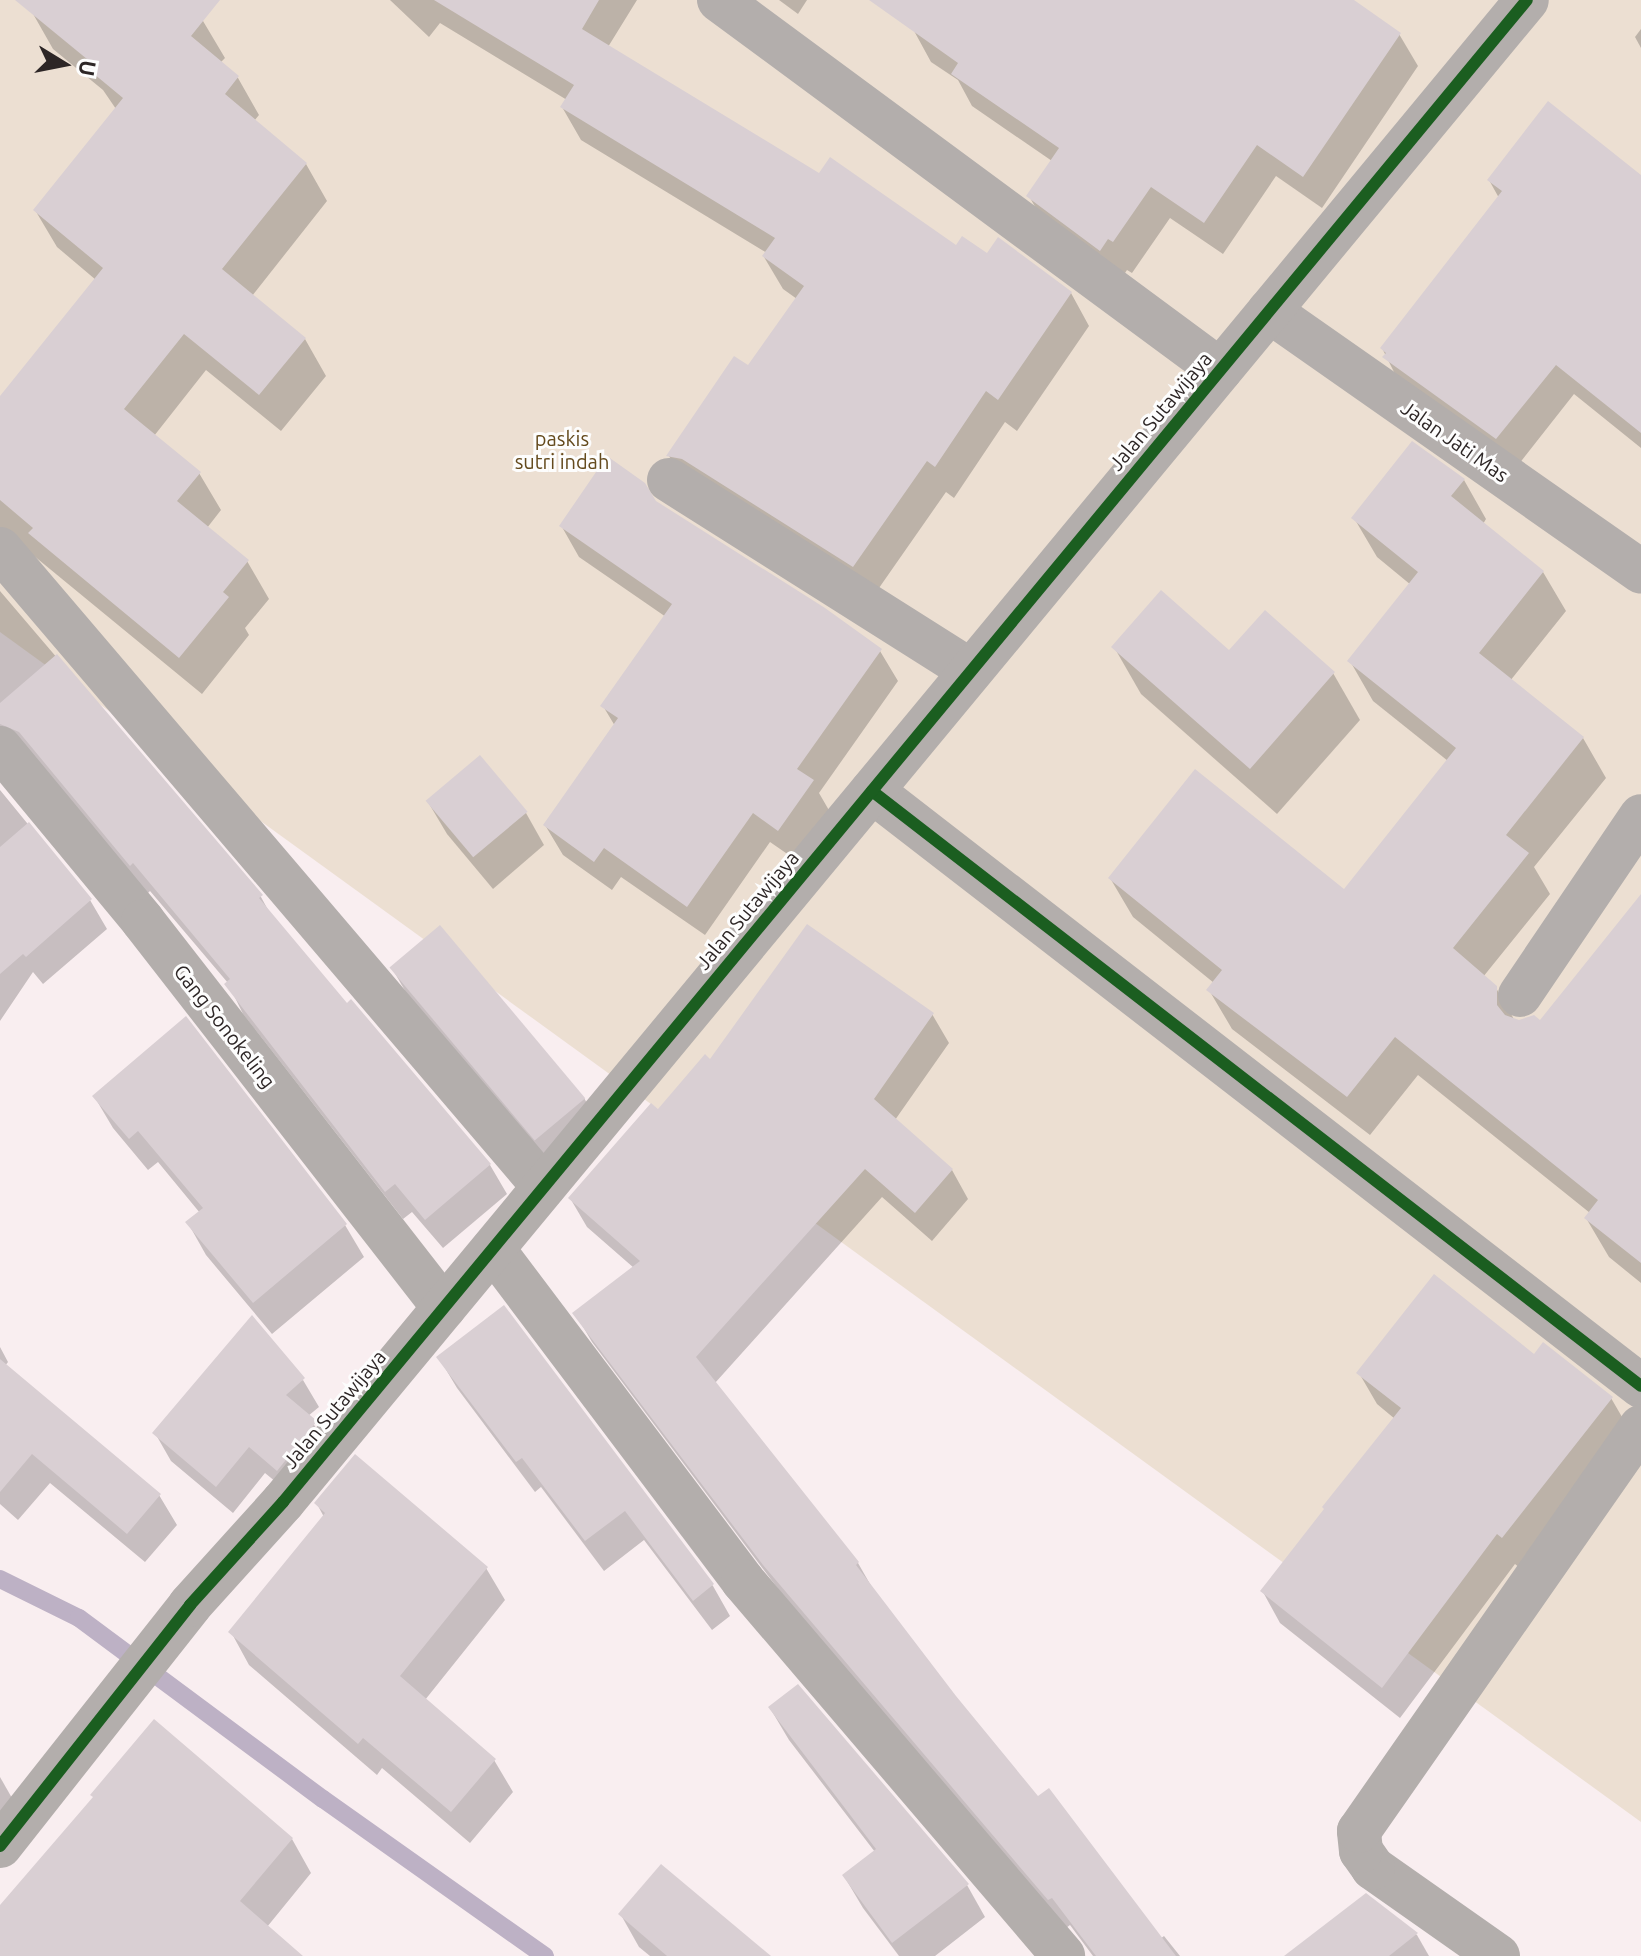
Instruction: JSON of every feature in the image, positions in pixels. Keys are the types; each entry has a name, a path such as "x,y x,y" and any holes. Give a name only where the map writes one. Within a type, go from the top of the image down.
{"street":[{"path":"719,0 1220,370"},
{"name":"Jalan Sutawijaya","path":"0,1846 108,1713 190,1605 283,1502 1527,0"},
{"name":"Jalan Jati Mas","path":"1269,311 1641,571"},
{"path":"669,480 971,671"},
{"path":"0,549 544,1187"},
{"name":"Gang Sonokeling","path":"0,748 143,921 444,1308"},
{"path":"872,791 1641,1386"},
{"path":"1520,995 1641,816"},
{"path":"493,1249 743,1581 1063,1956"},
{"path":"1498,1956 1373,1868 1361,1851 1359,1831 1641,1427"}],"green space":[{"name":"paskis sutri indah","path":"0,0 1641,0 1641,1822 0,632"}],"building":[{"path":"15,0 220,0 191,36 239,76 225,94 307,163 222,269 306,338 259,395 184,334 124,409 201,472 177,501 249,560 223,592 229,597 179,658 28,533 33,528 0,500 0,396 103,268 33,210 123,98 88,69 93,64"},
{"path":"434,0 599,0 582,29 819,173 830,157 956,245 962,236 987,253 998,237 1072,292 998,400 986,391 935,467 927,461 853,567 682,459 666,456 734,356 748,365 804,286 762,256 775,238 560,107 574,85"},
{"path":"869,0 1354,0 1401,33 1303,177 1257,145 1204,223 1151,187 1113,242 1108,239 1100,251 1026,196 1059,148 951,74 958,63"},
{"path":"1548,101 1641,175 1641,433 1556,365 1496,439 1382,357 1386,353 1380,348 1502,191 1487,180"},
{"path":"1412,441 1465,479 1451,496 1544,571 1479,653 1584,737 1506,835 1529,853 1453,948 1497,986 1497,1005 1505,1015 1519,1020 1534,1015 1540,1020 1641,894 1641,1263 1584,1218 1598,1200 1395,1037 1347,1097 1206,990 1222,970 1108,878 1195,769 1344,889 1456,748 1347,661 1418,572 1351,518"},
{"path":"607,456 645,483 656,501 825,608 882,649 797,769 814,780 778,831 753,813 687,907 604,848 594,862 543,825 618,718 600,706 672,604 559,526"},
{"path":"1161,590 1229,650 1265,610 1335,672 1250,769 1111,647"},
{"path":"57,654 263,895 259,898 347,1003 351,999 491,1164 425,1220 395,1184 385,1192 224,984 230,979 133,863 130,866 19,732 0,724 0,703"},
{"path":"480,755 528,812 473,857 426,801"},
{"path":"29,822 92,899 26,957 23,954 0,974 0,847"},
{"path":"807,924 934,1013 874,1099 953,1169 915,1213 865,1169 696,1357 859,1562 856,1565 956,1696 1038,1796 1049,1788 1176,1956 1096,1956 1052,1898 1048,1900 763,1565 572,1313 640,1261 568,1198 651,1103 658,1109 705,1054 710,1059"},
{"path":"440,925 585,1098 535,1141 389,967"},
{"path":"186,1016 347,1224 253,1303 185,1222 203,1208 138,1131 129,1139 92,1096"},
{"path":"1434,1274 1534,1354 1543,1342 1613,1397 1502,1538 1497,1534 1382,1688 1260,1591 1401,1408 1356,1373"},
{"path":"504,1305 714,1584 693,1601 625,1511 585,1541 522,1458 516,1462 436,1357"},
{"path":"252,1315 305,1378 286,1395 317,1421 277,1471 249,1447 216,1487 152,1433"},
{"path":"0,1359 161,1494 127,1534 32,1454 0,1492"},
{"path":"355,1454 488,1567 400,1676 496,1759 451,1812 363,1738 358,1744 228,1632 325,1513 314,1503"},
{"path":"798,1684 969,1884 892,1943 842,1875 876,1849 768,1707"},
{"path":"154,1719 293,1838 240,1901 303,1956 0,1956 0,1905 93,1797 90,1795"},
{"path":"661,1864 771,1956 667,1956 618,1914"},
{"path":"1366,1893 1418,1933 1389,1956 1284,1956"}],"waterway":[{"path":"0,1579 79,1618 323,1799 545,1956"}],"cycle path":[{"path":"0,1846 190,1605 283,1502 1527,0"},
{"path":"872,791 1641,1386"}]}
